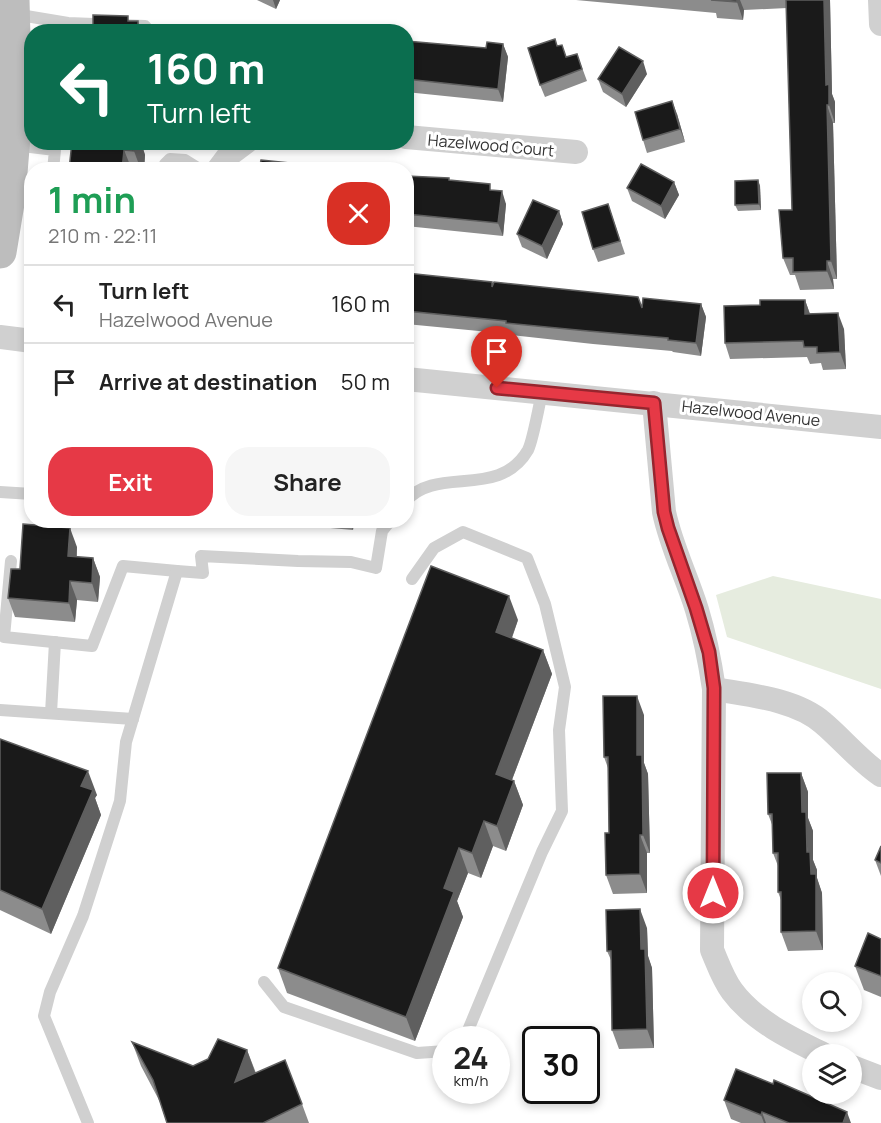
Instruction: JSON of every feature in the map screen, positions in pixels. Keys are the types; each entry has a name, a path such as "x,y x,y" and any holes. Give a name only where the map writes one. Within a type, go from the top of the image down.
{"main road":[{"path":"0,252 20,198 13,145 16,96 14,7"}],"street":[{"path":"880,0 881,24"},
{"name":"Hazelwood Court","path":"414,138 576,152"},
{"path":"224,162 235,150"},
{"path":"0,338 24,340"},
{"name":"Hazelwood Avenue","path":"414,380 881,427"},
{"path":"654,403 664,512 709,652 714,688 712,950 733,993 755,1014 803,1044"},
{"path":"714,688 786,703 807,713 822,721 881,775"},
{"path":"862,1071 881,1078"}],"lane":[{"path":"14,7 68,23 94,24"},
{"path":"13,145 24,145"},
{"path":"167,162 170,159 188,162"},
{"path":"414,493 446,482 483,480 508,473 528,450 542,392"},
{"path":"0,492 24,494"},
{"path":"11,561 4,637 92,646 123,566 203,573 201,556 351,562 376,568 384,528"},
{"path":"412,579 434,548 463,532 527,558 545,604 565,687 559,729 562,811 542,852 470,1026"},
{"path":"88,1123 44,1016 50,992 82,916 120,801 126,741 177,571"},
{"path":"51,713 55,642"},
{"path":"0,710 133,719"},
{"path":"264,982 284,1007 417,1053 432,1052"}],"shaded area":[{"path":"773,576 881,599 881,689 727,637 716,595"}],"building":[{"path":"711,0 737,0 737,2"},
{"path":"786,0 824,0 826,85 829,84 829,105 827,105 831,261 827,261 827,271 793,272 793,258 783,258 779,210 792,210"},
{"path":"93,15 128,16 128,21 138,21 138,24 93,24"},
{"path":"555,39 557,46 562,45 566,57 577,54 582,69 540,85 528,48"},
{"path":"414,42 486,48 487,42 503,44 498,89 414,80"},
{"path":"619,47 643,61 622,94 598,79"},
{"path":"672,101 680,129 643,140 635,112"},
{"path":"71,150 124,150 123,162 70,162"},
{"path":"641,164 674,182 661,206 627,188"},
{"path":"414,176 449,178 449,180 490,184 490,190 502,191 498,223 414,215"},
{"path":"758,180 759,204 735,205 735,181"},
{"path":"533,200 559,211 542,246 517,234"},
{"path":"608,204 620,241 593,249 582,212"},
{"path":"414,274 492,282 492,287 494,282 638,297 642,308 643,298 701,304 696,343 668,340 668,338 506,323 506,321 414,312"},
{"path":"760,300 805,300 805,314 838,313 840,352 817,353 817,347 804,347 803,341 725,343 724,306 760,305"},
{"path":"23,524 24,528 70,528 68,556 93,558 92,583 70,581 69,603 8,598 11,569 20,569"},
{"path":"431,566 509,596 496,632 543,650 496,774 514,781 497,826 484,821 472,853 459,848 444,888 454,892 406,1017 278,968"},
{"path":"603,696 637,696 637,755 642,755 643,835 640,835 640,874 606,875 605,833 609,833 608,757 604,757"},
{"path":"0,739 88,771 81,786 93,790 42,909 0,890"},
{"path":"767,773 801,773 802,812 806,812 807,852 810,852 811,874 816,874 816,931 781,932 778,853 773,853 772,814 768,814"},
{"path":"881,846 881,863 875,860"},
{"path":"640,909 641,949 645,949 647,1029 612,1030 611,951 607,951 606,910"},
{"path":"868,933 881,939 881,976 855,966"},
{"path":"218,1039 247,1050 235,1082 285,1060 302,1104 263,1123 167,1123 153,1080 132,1042 193,1066 208,1059"},
{"path":"736,1069 773,1084 774,1080 802,1092 802,1104 829,1104 847,1112 843,1123 789,1123 724,1100"}],"route":[{"path":"497,388 654,403 664,512 709,652 714,688 713,893"}]}
